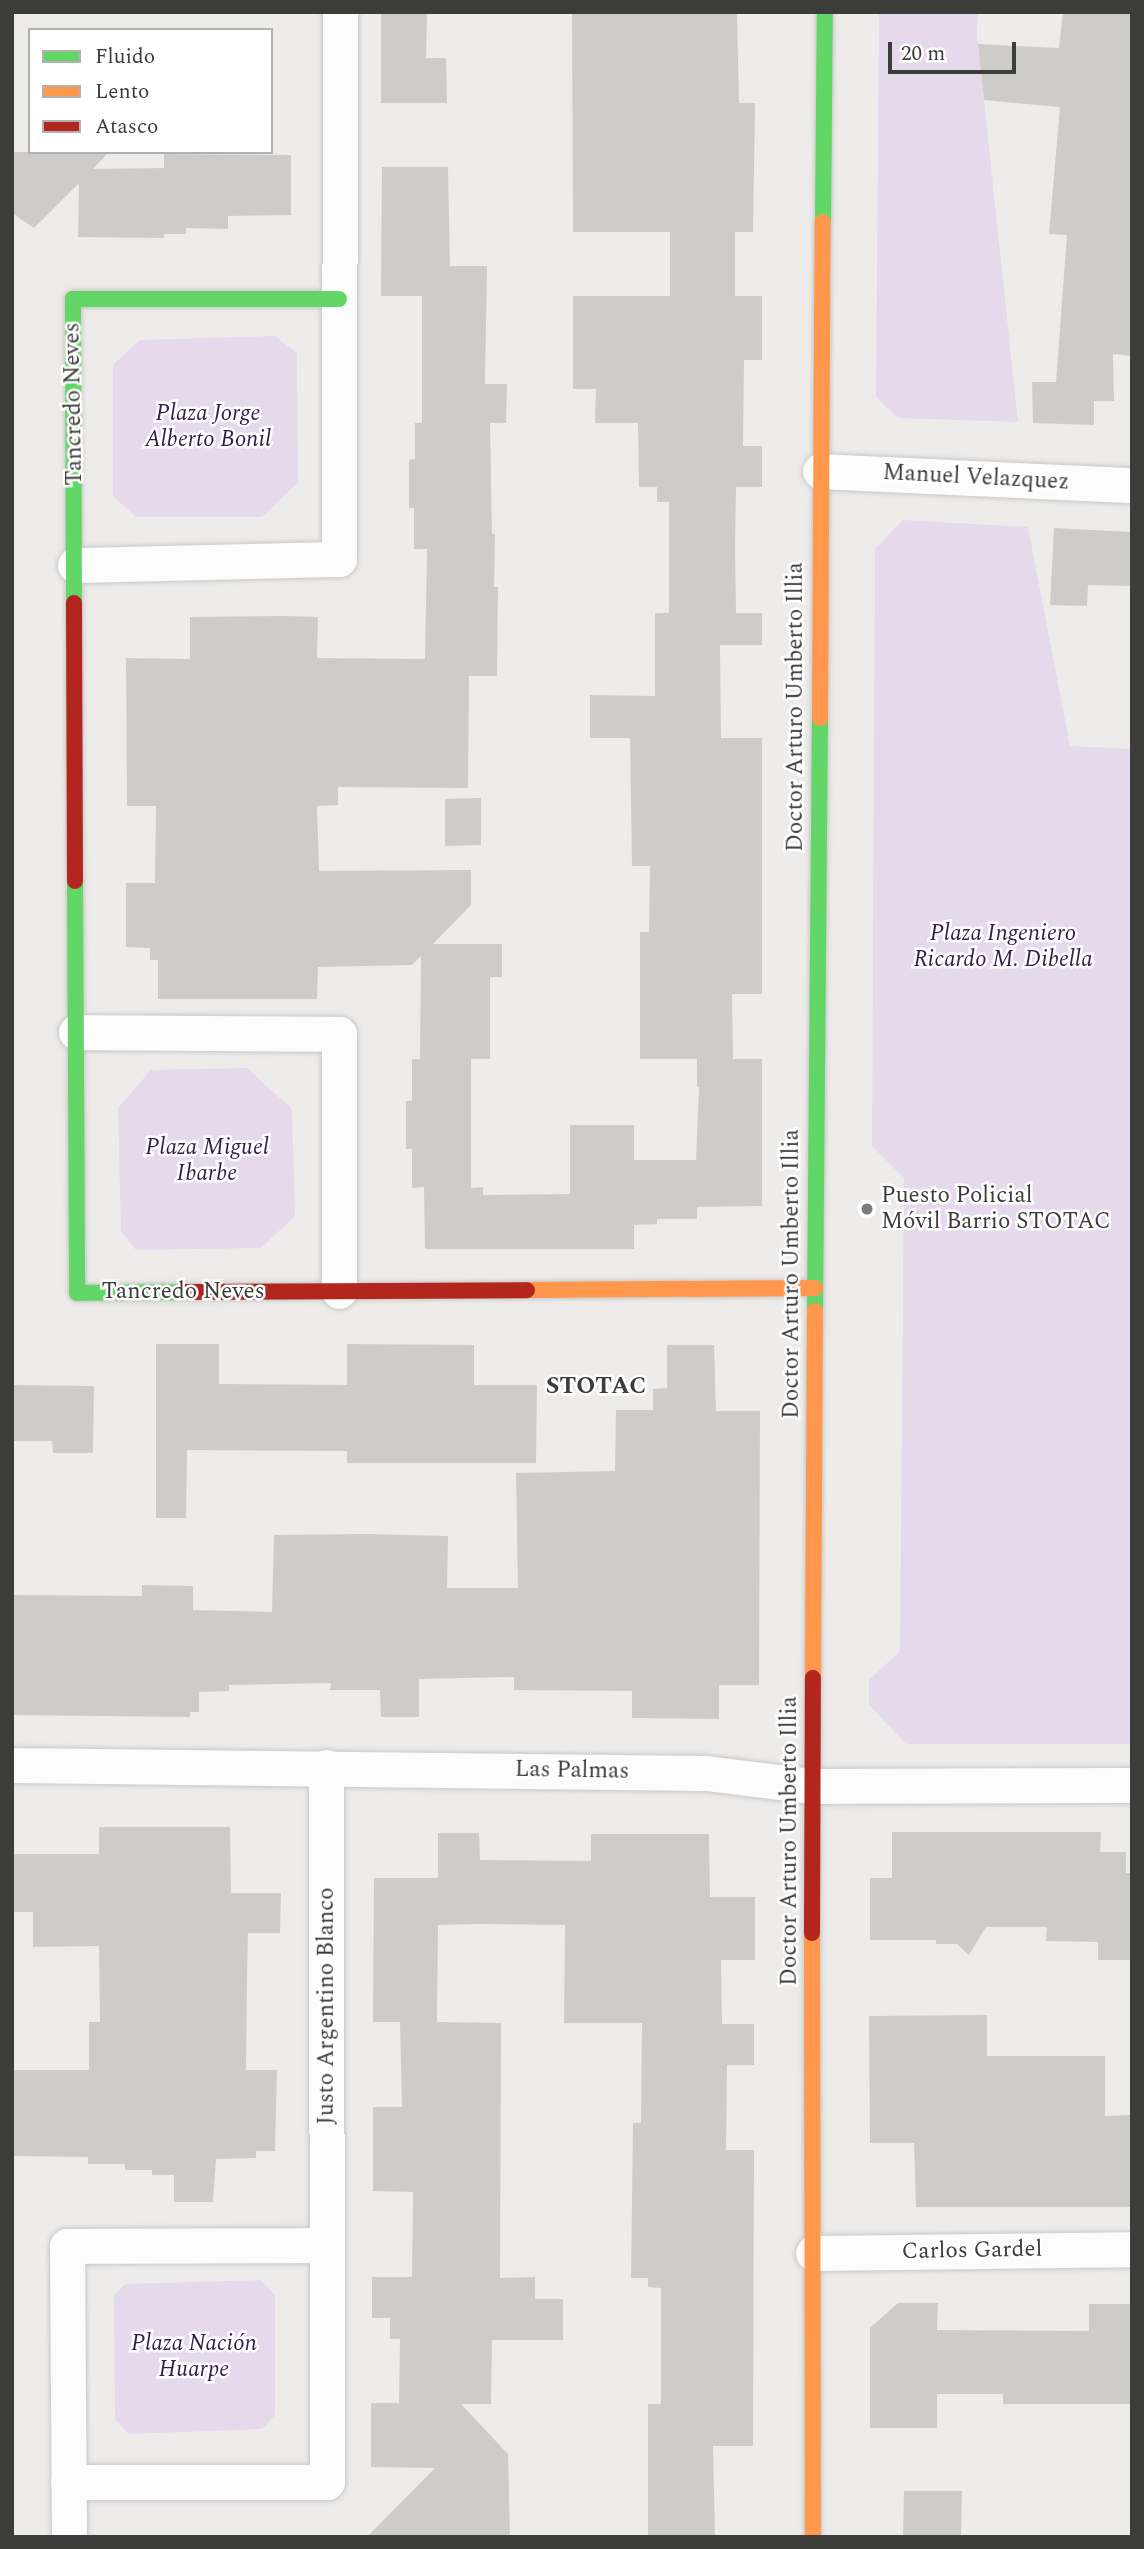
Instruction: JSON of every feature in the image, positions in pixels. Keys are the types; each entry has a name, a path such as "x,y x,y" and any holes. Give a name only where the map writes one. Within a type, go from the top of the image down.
{"street":[{"path":"75,565 339,559 340,12"},
{"name":"Doctor Arturo Umberto Illia","path":"813,2537 812,1786 825,12"},
{"name":"Tancredo Neves","path":"339,299 73,299 77,1293 815,1288"},
{"name":"Manuel Velazquez","path":"820,471 1132,485"},
{"path":"75,1032 339,1034 339,1291"},
{"name":"Las Palmas","path":"12,1765 706,1773 812,1786 1132,1785"},
{"name":"Justo Argentino Blanco","path":"68,2482 327,2482 327,1767"},
{"path":"69,2537 67,2246 327,2245"},
{"name":"Carlos Gardel","path":"813,2253 1132,2249"}],"green space":[{"path":"879,12 978,12 977,34 1018,422 898,418 876,397"},
{"name":"Plaza Jorge Alberto Bonil","path":"275,336 297,353 298,482 262,517 136,517 113,496 113,365 140,340"},
{"name":"Plaza Ingeniero Ricardo M. Dibella","path":"903,520 1028,527 1070,746 1132,749 1132,1744 906,1744 869,1705 869,1680 900,1651 904,1178 872,1146 875,549"},
{"name":"Plaza Miguel Ibarbe","path":"247,1068 292,1109 295,1216 261,1248 136,1250 121,1231 118,1108 151,1070"},
{"name":"Plaza Nación Huarpe","path":"261,2280 275,2295 275,2415 262,2429 129,2434 115,2419 114,2296 125,2284"}],"building":[{"path":"381,12 427,12 426,58 446,58 447,103 381,103"},
{"path":"572,12 737,12 739,103 755,103 753,232 735,232 735,296 762,296 762,360 744,360 743,446 762,446 762,487 736,487 735,549 736,613 762,613 762,645 720,645 721,738 762,738 762,994 732,994 733,1059 762,1059 762,1206 697,1207 697,1219 657,1219 657,1224 634,1225 634,1249 425,1249 424,1187 412,1188 412,1149 406,1149 406,1101 412,1101 412,1059 420,1059 421,956 412,965 318,967 317,999 158,999 158,960 150,960 150,948 126,947 126,883 155,883 156,806 127,806 126,658 190,659 190,617 285,616 318,617 317,658 425,659 427,549 414,549 414,508 409,508 409,460 415,459 415,423 422,423 422,296 381,296 382,167 448,167 450,266 487,266 485,384 507,384 506,423 490,423 492,534 495,534 494,587 498,587 497,676 469,676 468,788 338,787 338,805 317,806 319,871 471,870 471,905 433,944 502,944 502,977 490,977 490,1059 471,1059 471,1188 483,1187 483,1195 570,1194 570,1125 634,1125 634,1160 696,1160 699,1087 697,1059 640,1059 640,932 649,932 650,866 632,866 630,738 590,738 590,695 655,696 655,613 669,613 669,502 657,502 657,487 639,487 638,423 595,423 596,389 573,389 573,296 670,296 670,232 573,232"},
{"path":"1063,12 1132,12 1132,356 1113,354 1114,401 1094,401 1094,425 1033,423 1032,382 1056,382 1067,235 1049,234 1060,107 984,100 978,44 1059,48"},
{"path":"12,152 107,154 93,169 164,168 164,154 291,155 291,215 228,216 228,229 186,228 186,234 164,234 164,238 78,237 79,183 34,228 12,213"},
{"path":"1054,528 1132,532 1132,586 1088,585 1087,606 1050,605"},
{"path":"481,798 481,845 445,846 445,799"},
{"path":"156,1344 219,1344 219,1384 347,1385 347,1344 474,1345 474,1385 537,1385 536,1463 347,1463 347,1451 187,1450 186,1518 156,1518"},
{"path":"667,1345 714,1345 716,1411 760,1411 759,1685 719,1685 719,1719 632,1718 632,1691 514,1690 514,1677 419,1679 419,1717 381,1717 380,1690 330,1690 331,1683 229,1685 229,1691 199,1692 199,1712 190,1712 190,1717 12,1715 12,1595 142,1596 142,1585 193,1586 193,1610 272,1612 274,1535 448,1536 447,1588 518,1588 516,1473 615,1471 616,1410 653,1410 653,1389 667,1388"},
{"path":"14,1385 94,1386 93,1453 53,1453 52,1441 13,1441"},
{"path":"99,1827 230,1827 231,1893 281,1893 280,1933 248,1933 246,2070 277,2070 275,2151 256,2151 256,2158 216,2159 213,2202 174,2202 174,2175 152,2175 152,2170 125,2170 125,2164 88,2164 88,2157 12,2156 12,2070 89,2070 89,2022 100,2022 99,1946 33,1947 33,1912 12,1912 12,1854 99,1854"},
{"path":"892,1832 1101,1832 1100,1852 1126,1852 1126,1873 1132,1873 1132,1960 1098,1960 1098,1942 1046,1941 1047,1927 986,1927 969,1955 957,1944 936,1944 936,1940 870,1940 870,1878 892,1878"},
{"path":"438,1833 479,1833 480,1860 591,1861 591,1834 709,1834 710,1897 755,1897 755,1960 721,1960 722,2024 754,2024 754,2065 727,2065 726,2150 754,2150 753,2446 713,2446 715,2537 648,2537 648,2404 661,2404 661,2288 648,2287 648,2278 631,2278 633,2123 641,2123 642,2023 564,2023 565,1925 478,1924 438,1925 437,2022 501,2023 500,2278 535,2277 535,2299 563,2299 563,2340 492,2340 491,2404 461,2404 508,2454 510,2537 367,2537 435,2468 371,2467 371,2403 399,2403 400,2339 390,2339 390,2318 372,2318 372,2277 412,2277 413,2192 373,2191 373,2107 402,2107 400,2022 373,2022 374,1878 438,1878"},
{"path":"987,2015 987,2056 1105,2056 1105,2116 1132,2115 1132,2207 916,2207 914,2143 870,2143 869,2016"},
{"path":"898,2303 938,2303 937,2330 1089,2331 1089,2304 1132,2304 1132,2404 1003,2404 1003,2394 937,2394 937,2428 870,2428 870,2328"},
{"path":"904,2491 962,2491 961,2537 903,2537"}],"traffic: fast":[{"path":"823,222 825,12"},
{"path":"74,603 73,299 339,299"},
{"path":"815,1311 820,718"},
{"path":"75,881 77,1293 186,1292"}],"traffic: slow":[{"path":"820,718 823,222"},
{"path":"527,1290 815,1288"},
{"path":"813,1678 815,1311"},
{"path":"812,1933 813,2537"}],"traffic: jam":[{"path":"74,603 75,881"},
{"path":"186,1292 527,1290"},
{"path":"812,1933 813,1678"}],"place":[{"name":"Puesto Policial Móvil Barrio STOTAC","path":"867,1209"}],"district":[{"name":"STOTAC","path":"596,1387"}]}
